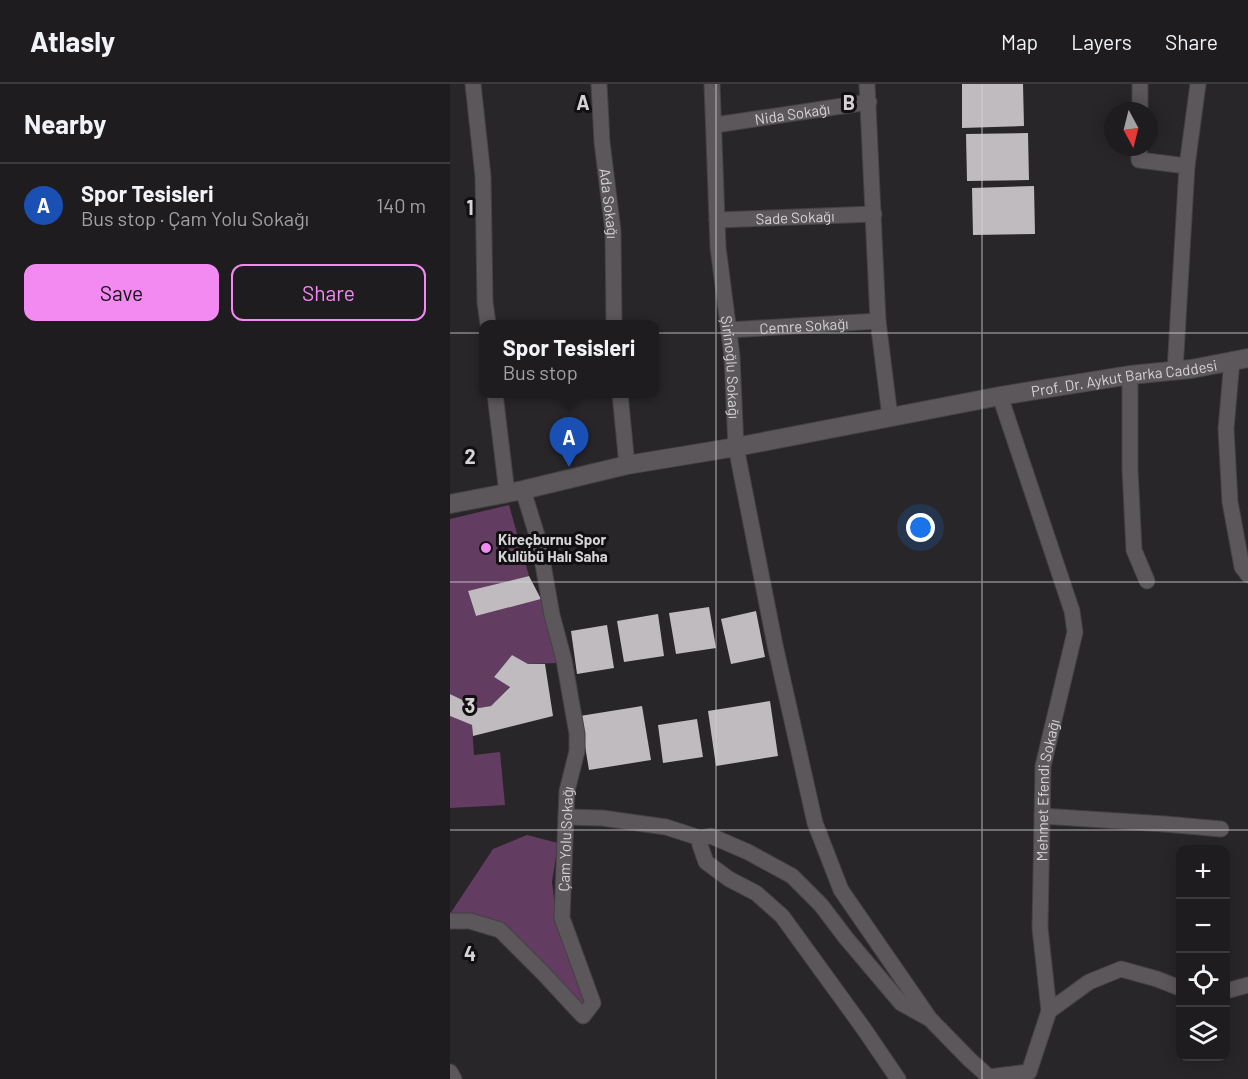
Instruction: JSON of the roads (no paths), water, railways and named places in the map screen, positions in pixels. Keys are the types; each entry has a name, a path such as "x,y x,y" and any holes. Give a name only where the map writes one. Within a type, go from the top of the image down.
{"street":[{"path":"473,84 483,176 485,302 487,320"},
{"name":"Ada Sokağı","path":"599,84 602,142 612,231 614,320"},
{"name":"Şirinoğlu Sokağı","path":"712,84 718,247 732,356 736,447 775,645 815,823 841,891 930,1019"},
{"path":"867,84 878,321 891,417"},
{"path":"1140,84 1140,102"},
{"path":"1175,371 1187,166 1198,84"},
{"name":"Nida Sokağı","path":"715,125 868,102"},
{"path":"1139,156 1139,160 1187,166"},
{"name":"Sade Sokağı","path":"717,220 874,214"},
{"name":"Cemre Sokağı","path":"729,330 878,321"},
{"path":"1240,359 1226,429 1230,502 1242,567 1248,575"},
{"name":"Prof. Dr. Aykut Barka Caddesi","path":"450,504 515,492 627,465 736,447 1000,396 1130,375 1175,371 1240,359"},
{"path":"1130,375 1130,469 1134,550 1147,581"},
{"name":"Mehmet Efendi Sokağı","path":"930,1019 989,1077 1029,1072 1049,1011 1040,928 1043,766 1075,632 1072,611 1000,396"},
{"name":"Çam Yolu Sokağı","path":"450,921 470,921 500,930 583,1016 592,1003 562,918 567,791 577,751 577,734 539,542 515,492 496,398"},
{"path":"620,398 627,465"},
{"path":"1042,816 1221,830"},
{"path":"566,817 602,818 666,827 700,838 711,836 748,852 792,876 821,905 901,1003 930,1019"},
{"path":"700,838 706,862 729,879 756,893 782,916 898,1079"},
{"path":"1049,1011 1089,982 1120,969 1176,986"},
{"path":"1230,990 1248,985"},
{"path":"450,1072 454,1079"}],"place":[{"name":"Spor Tesisleri","path":"569,467"},
{"name":"Kireçburnu Spor Kulübü Halı Saha","path":"486,548"}]}
